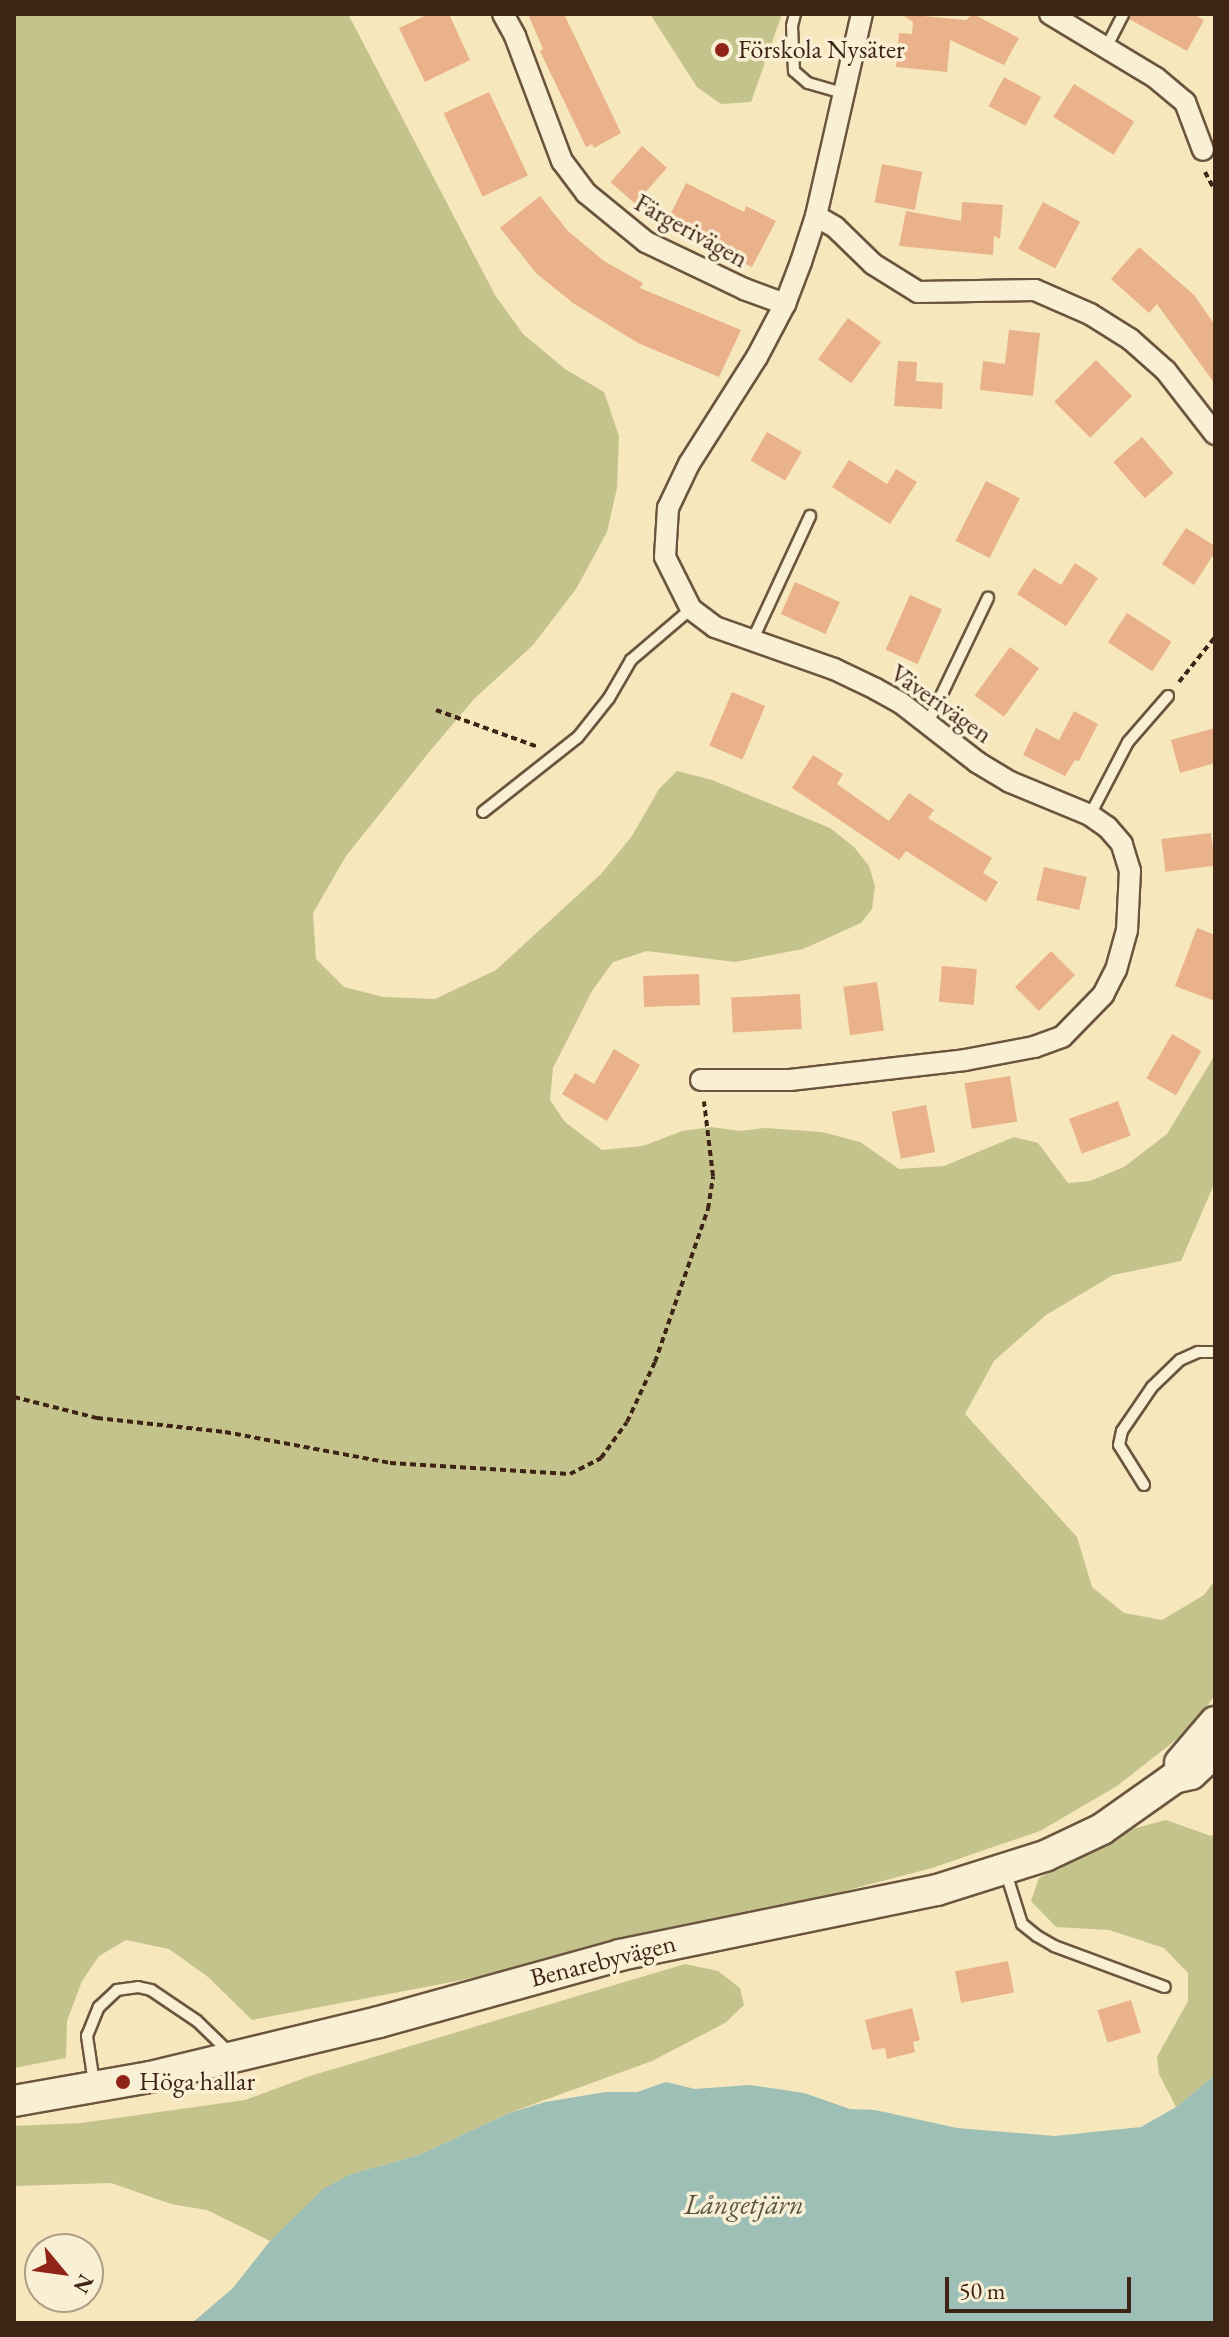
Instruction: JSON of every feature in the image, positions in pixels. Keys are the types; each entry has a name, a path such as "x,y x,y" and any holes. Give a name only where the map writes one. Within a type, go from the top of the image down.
{"street":[{"name":"Färgerivägen","path":"503,14 515,36 562,161 586,193 646,242 744,289 785,304"},
{"path":"691,609 665,557 668,508 689,464 757,357 785,304 816,216 862,14"},
{"path":"1050,14 1156,78 1185,102 1203,150"},
{"path":"816,216 835,227 873,264 918,292 1035,290 1090,314 1130,339 1166,371 1215,434"},
{"name":"Väverivägen","path":"691,609 715,627 834,669 901,703 977,762 1010,782 1090,815 1122,844 1130,871 1127,930 1116,970 1103,995 1062,1037 1034,1047 965,1060 790,1080 701,1080"},
{"name":"Benarebyvägen","path":"1174,1778 1181,1761 1215,1722"},
{"name":"Benarebyvägen","path":"14,2101 95,2088 234,2057 620,1955 862,1907 1005,1869 1045,1856 1102,1829 1174,1778 1191,1774 1215,1752"}],"lane":[{"path":"795,14 792,26 794,71 808,83 844,93"},
{"path":"1106,48 1123,14"},
{"path":"752,642 810,516"},
{"path":"928,723 988,598"},
{"path":"483,812 559,754 594,719 631,660 691,609"},
{"path":"1090,815 1128,742 1168,696"},
{"path":"1144,1485 1119,1445 1122,1431 1152,1387 1180,1360 1198,1352 1215,1352"},
{"path":"1005,1869 1022,1924 1037,1936 1054,1946 1165,1987"},
{"path":"95,2088 87,2036 91,2021 110,1995 132,1987 161,1996 197,2021 234,2057"}],"path":[{"path":"1168,696 1215,637"},
{"path":"436,710 559,754"},
{"path":"14,1397 97,1418 225,1432 390,1463 570,1474 601,1458 627,1422 655,1362 708,1209 713,1176 701,1080"}],"shaded area":[{"path":"14,14 348,14 495,295 523,334 565,369 604,392 619,436 617,488 607,532 576,589 533,645 474,699 430,751 346,856 313,913 316,959 344,987 383,997 435,999 496,970 601,874 632,836 659,789 677,771 712,780 830,828 854,847 869,866 875,886 872,909 861,923 803,949 735,962 647,951 613,962 592,991 553,1068 550,1100 565,1122 602,1150 643,1146 682,1131 711,1127 740,1131 765,1128 822,1132 860,1142 899,1169 944,1166 1014,1137 1038,1143 1068,1183 1090,1181 1124,1167 1167,1134 1215,1055 1215,1182 1181,1261 1113,1275 1046,1315 994,1361 965,1414 1077,1537 1092,1587 1124,1613 1162,1620 1204,1595 1215,1580 1215,1695 1191,1728 1117,1786 1040,1831 932,1868 783,1907 457,1981 252,2020 208,1977 169,1949 126,1940 99,1956 82,1981 67,2021 66,2058 14,2068"},
{"name":"Förskola Nysäter","path":"650,14 782,14 751,102 721,104 697,87"},
{"path":"1166,1820 1211,1836 1215,1834 1215,2075 1176,2107 1159,2074 1157,2057 1188,2001 1188,1973 1164,1948 1109,1930 1056,1927 1031,1901 1039,1878 1132,1829"},
{"path":"685,1964 718,1971 740,1988 744,2005 725,2023 652,2061 509,2113 419,2155 351,2174 270,2241 207,2210 171,2204 111,2183 14,2186 14,2126 81,2123 245,2100 310,2076"}],"water":[{"name":"Långetjärn","path":"1215,2075 1215,2323 192,2323 233,2288 270,2241 323,2189 351,2174 419,2155 509,2113 545,2102 606,2092 637,2092 666,2082 695,2089 750,2085 804,2093 850,2109 875,2110 957,2128 1055,2136 1141,2127 1176,2107"}],"building":[{"path":"429,14 449,14 470,60 425,82 399,28"},
{"path":"528,14 564,14 621,133 594,148 592,144 586,147 540,51 543,49"},
{"path":"901,14 966,20 973,14 1019,38 1004,65 950,40 947,72 896,67 899,33 912,34 913,22"},
{"path":"1131,14 1193,14 1204,20 1187,51 1129,19"},
{"path":"1004,77 1041,97 1026,126 989,106"},
{"path":"1074,84 1134,122 1114,155 1053,117"},
{"path":"489,92 528,175 483,197 444,113"},
{"path":"642,146 667,168 635,204 611,182"},
{"path":"882,164 922,172 915,210 875,202"},
{"path":"686,183 744,212 746,206 776,221 752,267 664,227"},
{"path":"540,196 568,231 604,261 643,283 640,288 741,330 719,377 638,343 573,303 537,274 500,228"},
{"path":"962,202 1003,205 1000,239 994,236 993,255 899,246 906,211 961,221"},
{"path":"1043,202 1080,222 1055,269 1018,249"},
{"path":"1139,247 1194,295 1215,325 1215,384 1157,304 1149,313 1111,279"},
{"path":"848,318 881,342 851,383 818,359"},
{"path":"1009,330 1040,333 1033,396 980,390 983,361 1005,364"},
{"path":"1096,360 1132,396 1090,438 1054,402"},
{"path":"898,361 917,362 916,381 943,383 942,409 894,406"},
{"path":"767,432 802,452 785,481 750,461"},
{"path":"1142,437 1173,473 1145,498 1113,462"},
{"path":"849,460 887,484 896,469 917,482 890,524 832,487"},
{"path":"986,481 1020,498 989,558 956,541"},
{"path":"1186,528 1215,546 1215,552 1194,585 1162,564"},
{"path":"1075,563 1098,578 1066,626 1017,594 1034,568 1061,585"},
{"path":"795,582 840,602 826,634 781,614"},
{"path":"910,595 942,609 918,664 886,650"},
{"path":"1127,613 1171,642 1152,671 1108,642"},
{"path":"1010,647 1039,668 1004,717 975,696"},
{"path":"732,692 765,706 742,759 709,745"},
{"path":"1074,711 1098,724 1079,761 1075,760 1065,776 1023,755 1036,728 1059,740"},
{"path":"1215,728 1215,763 1180,773 1171,740"},
{"path":"813,755 843,774 837,784 889,821 909,793 934,810 928,818 992,858 983,873 998,882 986,902 906,851 899,860 792,788"},
{"path":"1211,833 1215,866 1165,872 1161,839"},
{"path":"1044,867 1087,877 1079,910 1036,900"},
{"path":"1197,928 1215,935 1215,1001 1175,986"},
{"path":"1051,951 1075,975 1039,1011 1015,987"},
{"path":"942,966 977,969 974,1005 939,1002"},
{"path":"699,974 700,1005 644,1007 643,976"},
{"path":"877,982 884,1031 850,1035 843,987"},
{"path":"800,994 802,1029 733,1033 731,998"},
{"path":"1172,1034 1201,1051 1176,1095 1146,1078"},
{"path":"614,1049 640,1065 607,1121 562,1094 575,1073 594,1084"},
{"path":"1010,1076 1017,1121 972,1129 965,1083"},
{"path":"1118,1101 1131,1136 1082,1154 1069,1119"},
{"path":"926,1105 935,1152 901,1159 892,1112"},
{"path":"1008,1961 1014,1992 961,2003 955,1971"},
{"path":"1131,2000 1141,2033 1107,2043 1098,2010"},
{"path":"912,2008 920,2040 913,2042 915,2052 887,2059 885,2048 872,2050 865,2020"}],"place":[{"name":"Förskola Nysäter","path":"722,50"},
{"name":"Höga hallar","path":"123,2082"}]}
